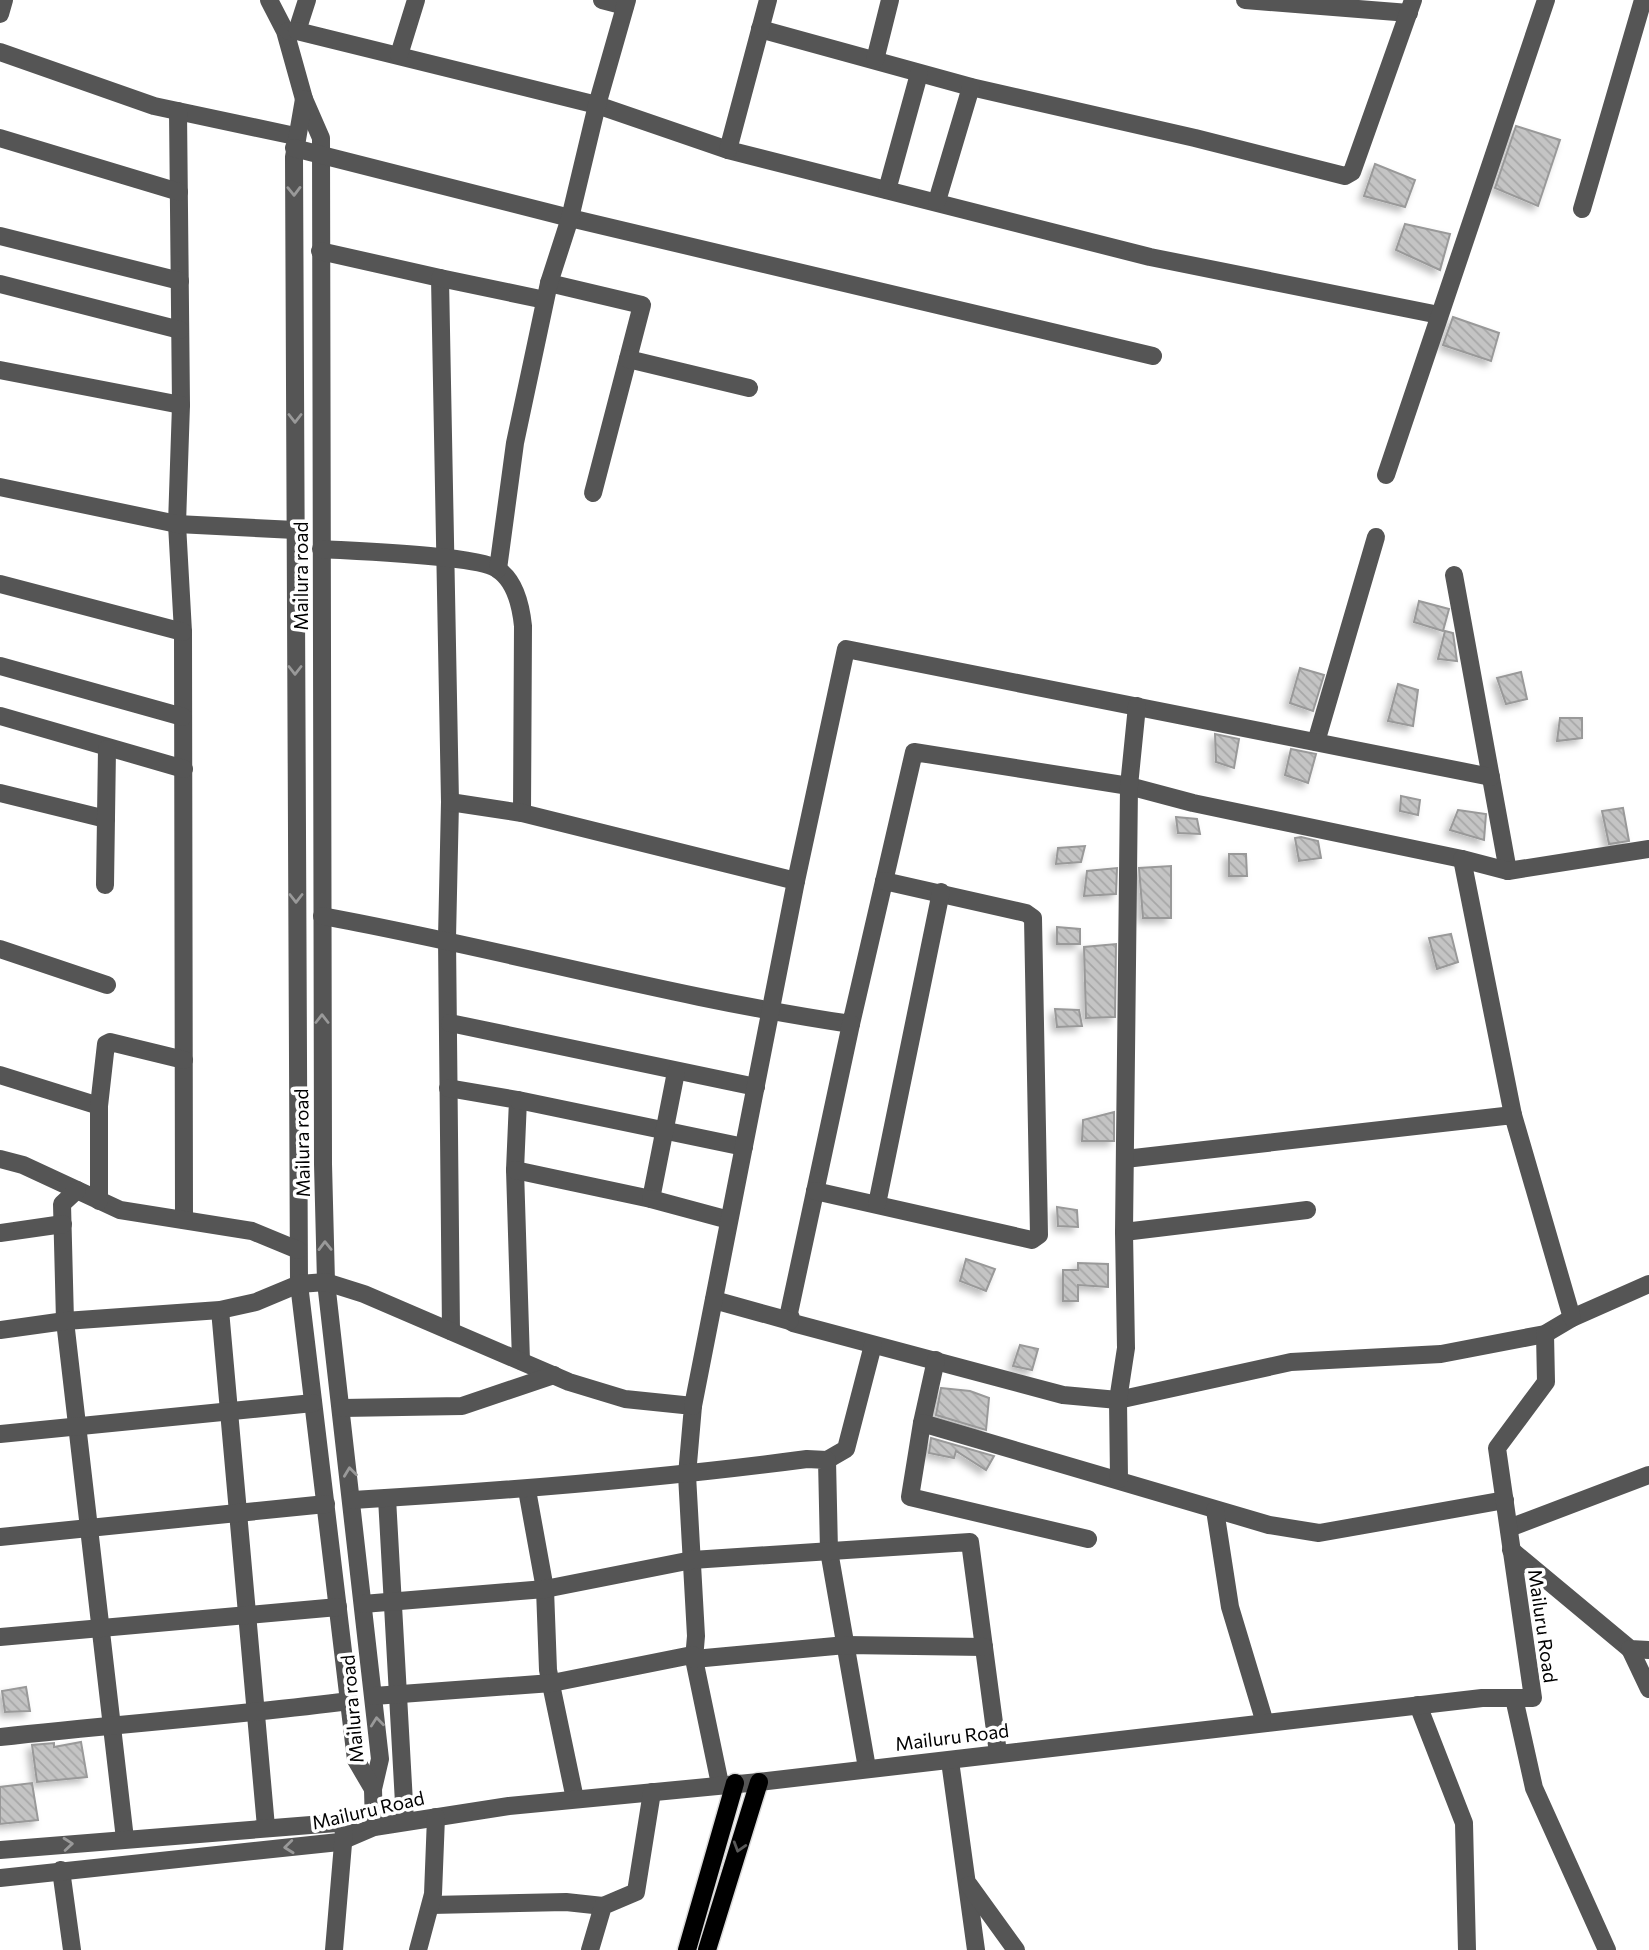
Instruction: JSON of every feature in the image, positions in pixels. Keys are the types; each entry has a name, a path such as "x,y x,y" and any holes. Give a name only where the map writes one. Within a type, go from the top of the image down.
{"main road":[{"path":"707,1950 759,1782"},
{"path":"687,1950 727,1784"}],"street":[{"path":"0,14 4,0"},
{"name":"Mailura road","path":"269,0 291,31 304,99 321,138 322,916 326,1282 374,1696 380,1764 373,1789"},
{"path":"307,0 291,31 597,105 728,150 1150,257 1439,315"},
{"path":"399,55 416,0"},
{"path":"522,813 523,626 518,599 498,569 516,443 547,292 570,218 597,105 626,3 602,0"},
{"path":"728,150 768,0"},
{"path":"874,60 890,0"},
{"path":"760,29 971,88 1348,176 1352,172 1411,6 1245,0"},
{"path":"1386,475 1546,0"},
{"path":"1581,209 1643,0"},
{"path":"0,52 154,106 295,142 321,153 570,218 1153,356"},
{"path":"887,190 919,74"},
{"path":"937,201 971,88"},
{"name":"Mailura road","path":"304,99 295,142 299,1284 356,1760 373,1789"},
{"path":"178,111 181,405 177,524 183,632 184,1220"},
{"path":"0,138 179,192"},
{"path":"0,236 180,281"},
{"path":"320,251 440,278 642,305 593,493"},
{"path":"440,278 450,802 447,938 450,1023 448,1088 451,1331"},
{"path":"0,284 180,330"},
{"path":"628,359 749,388"},
{"path":"0,370 181,405"},
{"path":"0,487 177,524 295,530"},
{"path":"1315,742 1376,537"},
{"path":"321,549 445,559 498,569"},
{"path":"1454,575 1508,871"},
{"path":"0,584 183,632"},
{"path":"727,1784 694,1659 687,1475 693,1406 796,881 846,649 1491,777"},
{"path":"0,666 183,717"},
{"path":"1119,1479 1118,1400 1126,1348 1124,1232 1129,786 1137,706"},
{"path":"0,716 184,769"},
{"path":"105,886 107,749"},
{"path":"790,1321 789,1313 851,1024 914,751 1129,786 1193,803 1508,871 1649,849"},
{"path":"0,793 106,819"},
{"path":"450,802 522,813 796,881"},
{"path":"1462,859 1513,1115 1572,1318"},
{"path":"815,1191 1032,1240 1039,1235 1033,918 1026,913 884,881"},
{"path":"877,1204 941,892"},
{"path":"322,916 447,938 771,1012 851,1024"},
{"path":"0,949 107,985"},
{"path":"450,1023 756,1087"},
{"path":"99,1201 99,1106 107,1043 184,1060"},
{"path":"651,1199 654,1195 676,1072"},
{"path":"0,1076 99,1106"},
{"path":"448,1088 744,1147"},
{"path":"518,1100 516,1170 521,1361"},
{"path":"1125,1159 1513,1115"},
{"path":"0,1158 120,1210 252,1231 298,1250"},
{"path":"516,1170 651,1199 729,1220"},
{"path":"77,1190 62,1204 65,1321 125,1839"},
{"path":"1124,1232 1307,1210"},
{"path":"0,1233 63,1224"},
{"path":"0,1330 65,1321 220,1310 256,1301 299,1284 326,1282 364,1294 554,1375 625,1399 693,1406"},
{"path":"714,1300 1063,1395 1118,1400 1291,1362 1441,1354 1545,1334 1572,1318 1649,1284"},
{"path":"220,1310 245,1618 266,1827"},
{"name":"Mailuru Road","path":"0,1878 575,1799 950,1761 998,1753 1418,1705 1533,1698 1497,1448 1546,1382 1545,1334"},
{"path":"353,1500 527,1490 687,1475 807,1459 827,1460 846,1449 873,1345"},
{"path":"936,1360 910,1497 1088,1539"},
{"path":"342,1408 462,1406 554,1375"},
{"path":"0,1433 313,1403"},
{"path":"922,1423 1119,1479 1214,1510 1269,1525 1319,1533 1505,1500"},
{"path":"827,1460 829,1551 867,1768"},
{"path":"1509,1528 1649,1475"},
{"path":"527,1490 545,1589 552,1683 575,1799"},
{"path":"387,1498 405,1821"},
{"path":"0,1537 326,1504"},
{"path":"1214,1510 1230,1607 1265,1723"},
{"path":"363,1604 545,1589 692,1560 970,1542 998,1753"},
{"path":"1511,1550 1630,1648 1649,1689"},
{"path":"0,1637 245,1618 338,1607"},
{"path":"694,1659 846,1645 984,1647"},
{"path":"1630,1648 1649,1650"},
{"path":"374,1696 552,1683 692,1655 694,1659"},
{"path":"1514,1698 1534,1788 1607,1950"},
{"path":"0,1737 110,1724 254,1713 349,1701"},
{"path":"1418,1705 1464,1823 1466,1950"},
{"path":"950,1761 976,1950"},
{"path":"373,1789 374,1827"},
{"path":"431,1905 566,1902 603,1906 636,1892 652,1792"},
{"path":"418,1950 431,1905 436,1817"},
{"path":"0,1850 336,1822 348,1832 334,1950"},
{"path":"61,1870 72,1950"},
{"path":"966,1882 1016,1950"},
{"path":"590,1950 603,1906"}],"building":[{"path":"1516,126 1560,140 1538,206 1495,188"},
{"path":"1375,164 1415,180 1405,207 1364,196"},
{"path":"1405,224 1450,234 1440,270 1396,250"},
{"path":"1453,317 1499,333 1491,361 1443,345"},
{"path":"1419,601 1449,609 1443,631 1414,622"},
{"path":"1445,631 1453,633 1457,661 1438,659"},
{"path":"1300,668 1324,675 1313,711 1290,703"},
{"path":"1521,672 1527,699 1506,704 1497,678"},
{"path":"1398,684 1418,690 1413,726 1388,721"},
{"path":"1560,718 1582,718 1582,738 1557,741"},
{"path":"1215,734 1239,739 1234,768 1216,762"},
{"path":"1291,749 1316,754 1308,783 1285,775"},
{"path":"1401,796 1420,800 1418,815 1400,811"},
{"path":"1623,808 1629,841 1609,844 1602,811"},
{"path":"1458,810 1486,814 1484,840 1450,830"},
{"path":"1176,817 1197,819 1200,834 1178,833"},
{"path":"1295,838 1318,841 1321,858 1299,861"},
{"path":"1085,846 1081,862 1056,864 1058,848"},
{"path":"1229,854 1246,854 1247,876 1229,876"},
{"path":"1171,866 1171,918 1143,918 1139,868"},
{"path":"1117,868 1116,894 1084,896 1087,871"},
{"path":"1057,927 1080,929 1080,944 1057,944"},
{"path":"1451,934 1458,962 1437,969 1429,938"},
{"path":"1116,944 1115,1017 1086,1018 1084,947"},
{"path":"1055,1009 1079,1010 1082,1026 1057,1027"},
{"path":"1114,1112 1114,1141 1082,1141 1083,1120"},
{"path":"1057,1207 1077,1210 1078,1227 1058,1226"},
{"path":"966,1259 995,1269 986,1291 960,1281"},
{"path":"1078,1263 1108,1264 1108,1287 1078,1285 1078,1301 1063,1301 1063,1270 1078,1270"},
{"path":"1020,1345 1038,1349 1032,1370 1013,1366"},
{"path":"941,1388 970,1391 989,1398 986,1430 936,1415"},
{"path":"931,1438 994,1456 986,1470 956,1451 954,1458 929,1453"},
{"path":"26,1687 30,1711 5,1712 2,1691"},
{"path":"81,1742 87,1777 37,1782 32,1745 54,1743 54,1747"},
{"path":"32,1783 38,1820 0,1824 0,1787"}]}
